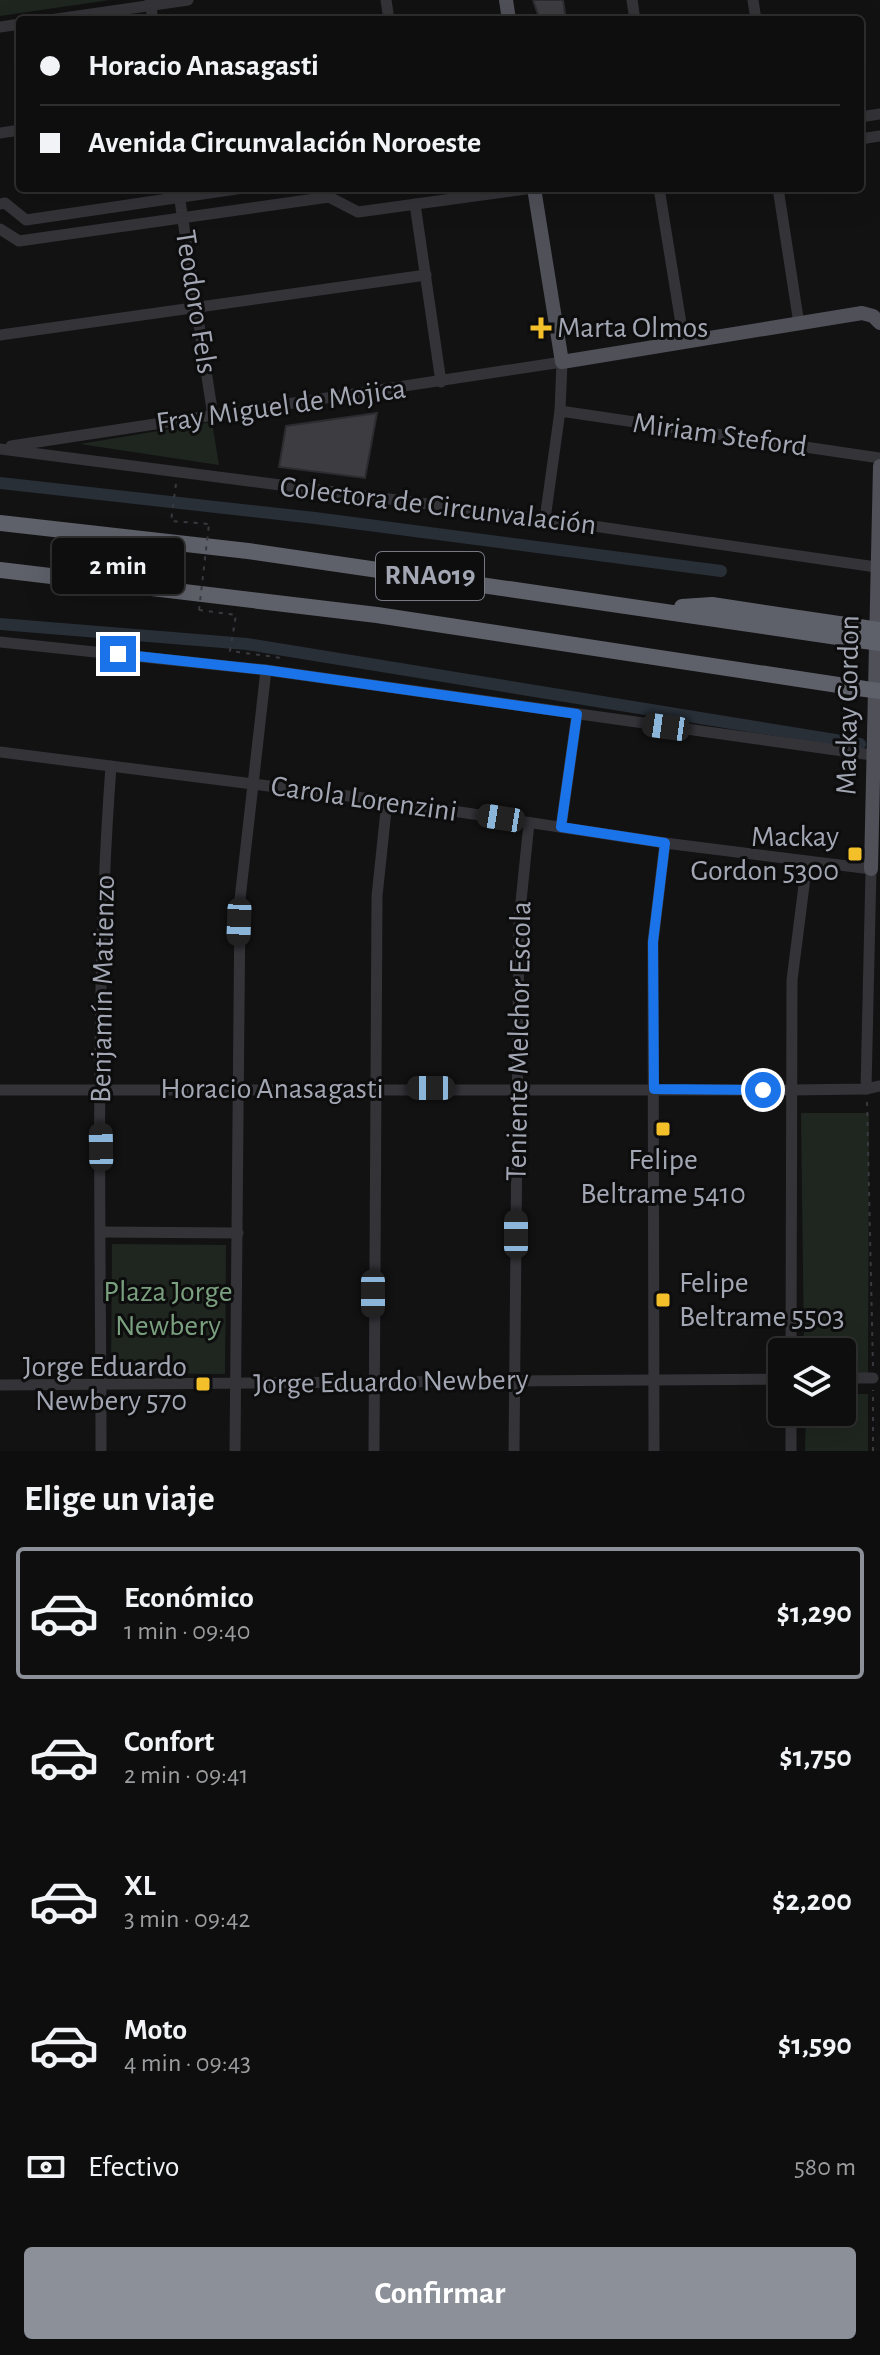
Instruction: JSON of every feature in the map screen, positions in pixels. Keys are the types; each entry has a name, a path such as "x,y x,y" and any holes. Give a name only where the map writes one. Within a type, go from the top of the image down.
{"highway":[{"name":"RNA019","path":"0,523 248,551 649,609 859,634 880,643"},
{"name":"RNA019","path":"0,570 377,615 880,691"},
{"path":"0,579 57,575"},
{"path":"859,634 880,630"}],"main road":[{"path":"535,192 562,362 862,313 873,316 880,323"},
{"name":"Mackay Gordon","path":"871,869 877,756 876,567 880,466"}],"street":[{"path":"74,16 188,0"},
{"path":"0,229 19,241 329,197 358,212 504,192"},
{"path":"660,192 684,342"},
{"path":"779,192 799,324"},
{"path":"0,204 5,203 26,220 179,193"},
{"name":"Teodoro Fels","path":"179,193 213,416"},
{"path":"415,204 441,382"},
{"path":"0,335 426,275"},
{"path":"545,519 560,411 562,362"},
{"name":"Fray Miguel de Mojica","path":"0,448 562,362"},
{"name":"Miriam Steford","path":"560,411 880,458"},
{"path":"75,460 71,448 81,435"},
{"name":"Colectora de Circunvalación","path":"0,448 545,519 876,567"},
{"path":"0,642 266,670 877,756"},
{"path":"235,1451 240,899 266,670"},
{"path":"561,827 577,714"},
{"name":"Carola Lorenzini","path":"0,752 387,801 665,843 871,869"},
{"name":"Benjamín Matienzo","path":"101,1451 101,1090 105,855 111,766"},
{"path":"374,1451 377,896 387,801"},
{"name":"Teniente Melchor Escola","path":"514,1451 520,910 529,823"},
{"path":"654,1451 653,942 665,843"},
{"path":"791,1338 792,980 807,862"},
{"name":"Mackay Gordon","path":"866,1089 871,869"},
{"name":"Horacio Anasagasti","path":"0,1090 791,1090 880,1086"},
{"path":"102,1232 238,1233"},
{"path":"856,1378 873,1378"},
{"name":"Jorge Eduardo Newbery","path":"0,1385 768,1379"},
{"path":"791,1426 791,1451"}],"path":[{"path":"190,485 174,484 171,521 209,524 199,610 236,615 230,651 282,658"},
{"path":"866,1089 873,1451"}],"green space":[{"path":"0,0 110,0 0,16"},
{"path":"212,422 219,465 80,444"},
{"path":"801,1113 869,1113 868,1373 856,1373 856,1338 804,1338"},
{"name":"Plaza Jorge Newbery","path":"112,1244 226,1245 225,1374 111,1373"},
{"path":"856,1394 868,1394 868,1451 805,1451 806,1426 856,1426"}],"building":[{"path":"533,0 563,0 565,16 539,16"},
{"path":"377,413 365,478 279,467 286,426"}],"waterway":[{"path":"0,483 315,518 721,571"},
{"path":"0,624 247,644 860,744"}],"place":[{"name":"Marta Olmos","path":"541,328"},
{"name":"Mackay Gordon 5300","path":"855,854"},
{"name":"Felipe Beltrame 5410","path":"663,1129"},
{"name":"Felipe Beltrame 5503","path":"663,1300"},
{"name":"Jorge Eduardo Newbery 570","path":"203,1384"}],"route":[{"path":"118,654 266,670 577,714 561,827 665,843 653,942 654,1089 763,1090"}]}
